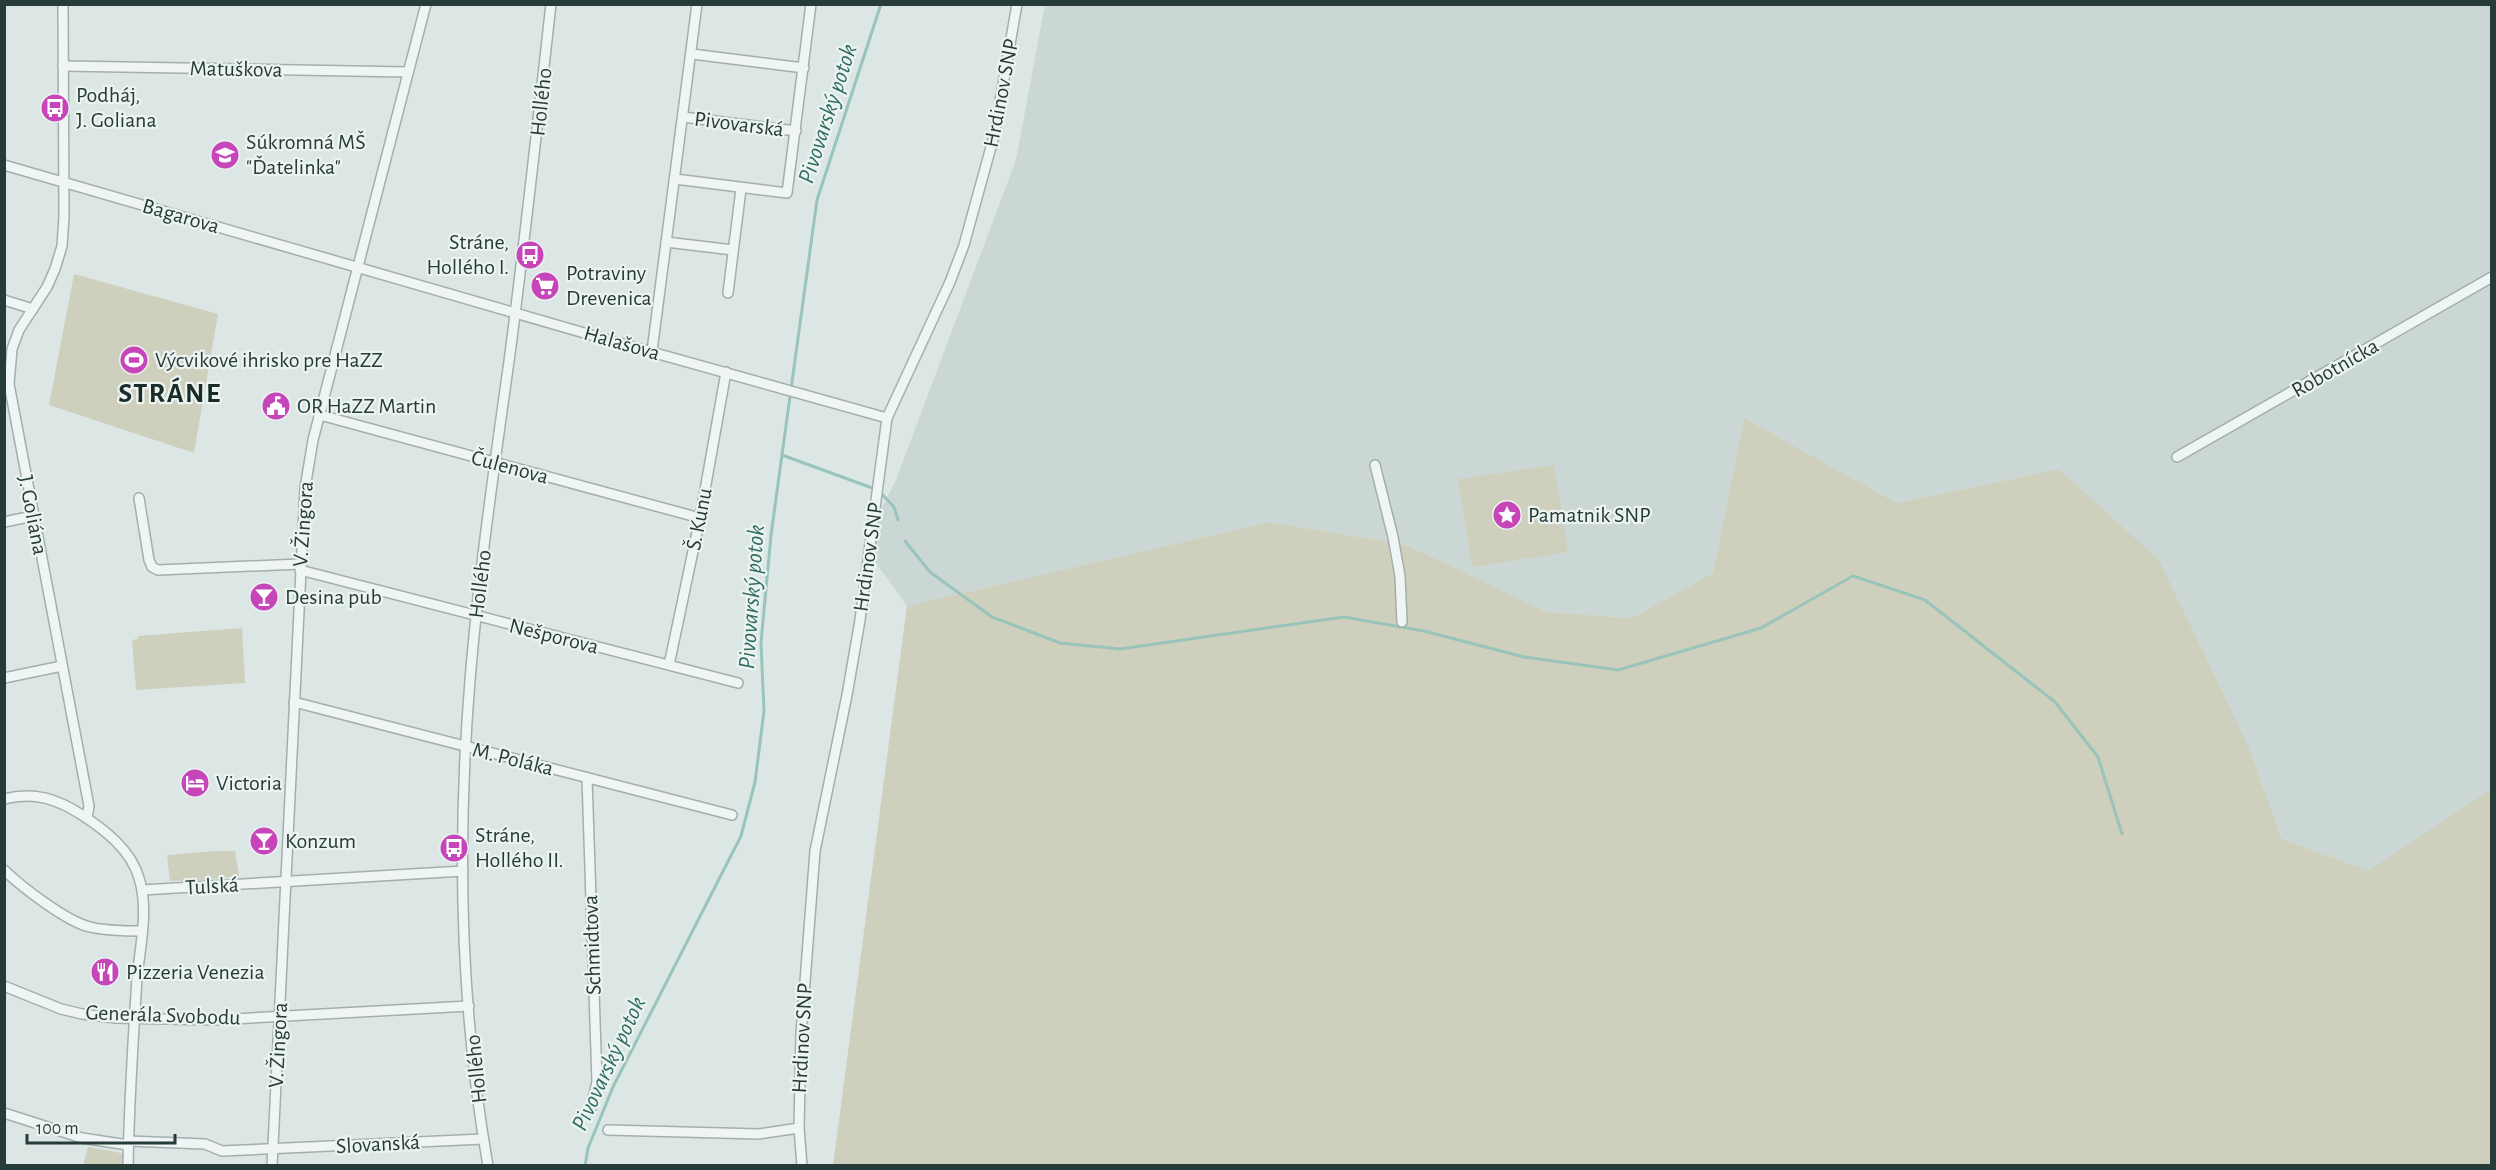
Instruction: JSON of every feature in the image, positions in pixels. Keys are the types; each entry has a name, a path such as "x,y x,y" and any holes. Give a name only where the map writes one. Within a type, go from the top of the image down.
{"street":[{"name":"J. Goliána","path":"63,4 62,246 55,269 19,330 12,349 8,399 89,806 87,818"},
{"name":"V. Žingora","path":"272,1166 306,477 426,4"},
{"name":"Hollého","path":"488,1166 469,1006 463,871 466,747 476,616 516,311 551,4"},
{"name":"Pivovarská","path":"652,351 697,4"},
{"name":"Pivovarská","path":"675,179 787,193 811,4"},
{"name":"Hrdinov SNP","path":"802,1166 799,1128 801,1034 815,851 847,695 887,418 950,282 964,244 994,136 1017,4"},
{"path":"692,54 804,68"},
{"name":"Matuškova","path":"63,66 408,72"},
{"name":"Pivovarská","path":"683,117 796,131"},
{"name":"Bagarova","path":"4,165 358,266"},
{"path":"728,293 741,189"},
{"path":"666,242 733,250"},
{"name":"Halašova","path":"358,266 887,418"},
{"name":"Robotnícka","path":"2177,457 2492,277"},
{"path":"4,300 33,309"},
{"name":"Š. Kunu","path":"669,665 700,518 726,372"},
{"name":"Čulenova","path":"320,415 700,518"},
{"path":"1375,465 1398,566 1402,622"},
{"name":"Nešporova","path":"139,498 149,560 152,567 158,570 300,567 476,616 738,683"},
{"path":"4,522 33,516"},
{"path":"4,678 62,666"},
{"name":"M. Poláka","path":"294,702 732,815"},
{"name":"Schmidtova","path":"587,778 597,1082 590,1111"},
{"path":"4,799 23,795 49,797 87,818 114,839 135,866 142,890 128,1166"},
{"path":"4,870 66,917 87,927 141,931"},
{"name":"Tulská","path":"142,890 463,871"},
{"name":"Generála Svobodu","path":"4,986 42,1004 73,1012 134,1018 216,1020 469,1006"},
{"name":"Slovanská","path":"4,1113 82,1138 128,1143 205,1144 222,1152 483,1139"},
{"path":"608,1130 759,1134 799,1128"}],"shaded area":[{"path":"1045,5 2491,5 2491,789 2368,872 2282,839 2250,750 2059,469 1897,503 1744,418 1713,573 1632,618 1547,612 1407,545 1269,522 907,606 863,545 896,480 1016,160"}],"green space":[{"name":"Výcvikové ihrisko pre HaZZ","path":"74,274 218,314 194,453 49,405"},
{"path":"1744,418 1897,503 2059,469 2159,560 2250,750 2282,839 2368,871 2491,789 2491,1165 833,1166 907,606 1269,522 1407,545 1547,612 1632,618 1713,573"},
{"path":"1554,465 1568,552 1472,567 1458,479"},
{"path":"242,628 245,683 136,690 132,640 138,639 138,636"},
{"path":"235,851 239,876 170,881 167,855"},
{"path":"88,1147 121,1153 126,1165 83,1166"}],"waterway":[{"name":"Pivovarský potok","path":"585,1166 588,1148 613,1087 741,836 755,782 764,711 761,643 771,535 817,200 881,4"},
{"path":"782,455 875,489"},
{"path":"880,492 894,507 898,520"},
{"path":"905,541 930,572 992,617 1060,643 1120,649 1344,617 1424,631 1524,657 1618,670 1761,628 1853,576 1925,600 2055,702 2098,757 2122,834"}],"place":[{"name":"Podháj, J. Goliana","path":"55,108"},
{"name":"Súkromná MŠ \"Ďatelinka\"","path":"225,155"},
{"name":"Stráne, Hollého I.","path":"530,255"},
{"name":"Potraviny Drevenica","path":"545,286"},
{"name":"Výcvikové ihrisko pre HaZZ","path":"134,360"},
{"name":"OR HaZZ Martin","path":"276,406"},
{"name":"Pamatnik SNP","path":"1507,515"},
{"name":"Desina pub","path":"264,597"},
{"name":"Victoria","path":"195,783"},
{"name":"Konzum","path":"264,841"},
{"name":"Stráne, Hollého II.","path":"454,848"},
{"name":"Pizzeria Venezia","path":"105,972"}],"district":[{"name":"STRÁNE","path":"170,394"}]}
